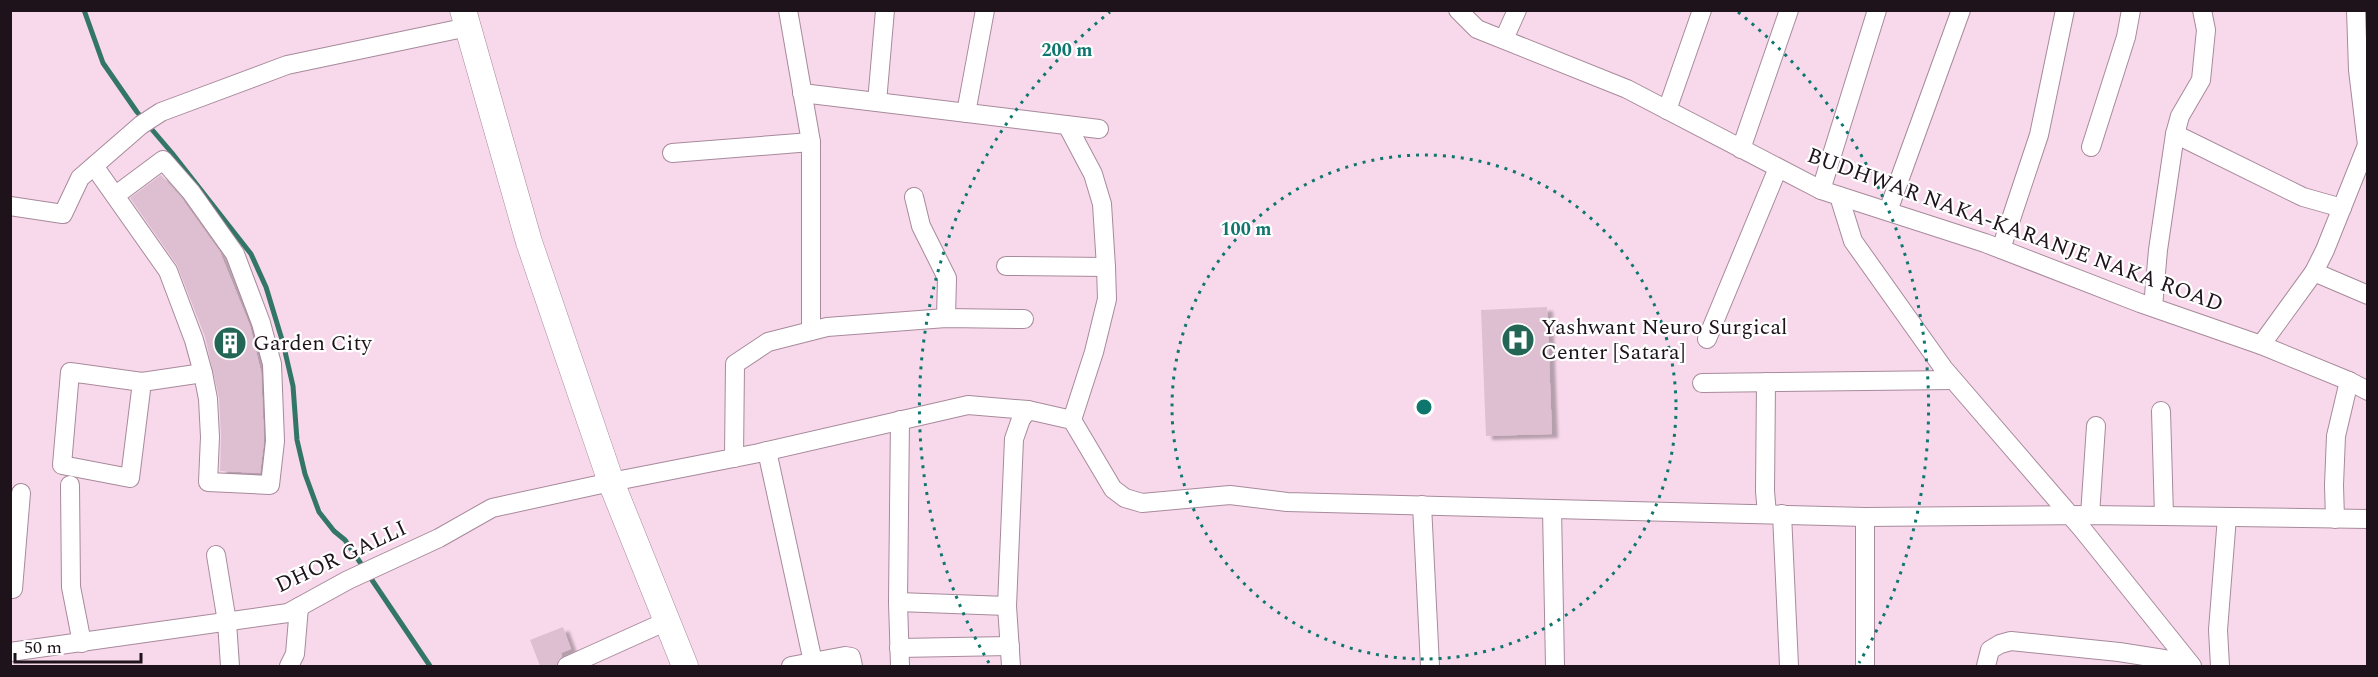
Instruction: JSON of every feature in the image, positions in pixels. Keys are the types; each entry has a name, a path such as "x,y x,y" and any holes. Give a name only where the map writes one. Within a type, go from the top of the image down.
{"main road":[{"path":"465,19 529,242 611,482 685,666"}],"street":[{"path":"788,10 811,142 811,331"},
{"path":"877,102 885,10"},
{"path":"966,113 985,10"},
{"name":"BUDHWAR NAKA-KARANJE NAKA ROAD","path":"1458,10 1477,29 1627,89 1821,190 2001,249 2261,345 2349,381 2367,391"},
{"path":"1504,39 1517,10"},
{"path":"1667,110 1702,10"},
{"path":"1742,148 1789,10"},
{"path":"1821,190 1877,10"},
{"path":"1888,211 1961,10"},
{"path":"2001,249 2039,135 2065,10"},
{"path":"2091,147 2126,37 2131,10"},
{"path":"2153,307 2158,250 2175,134 2180,116 2201,80 2206,30 2202,10"},
{"path":"2261,345 2314,272 2367,145 2358,70 2356,10"},
{"path":"10,206 63,214 80,178 141,125 161,112 287,65 465,19"},
{"path":"802,93 1099,129"},
{"path":"1067,125 1093,174 1102,204 1107,299 1094,352 1072,420 1113,489 1125,498 1142,503 1230,495 1287,502 1865,517 2090,515 2367,519"},
{"path":"2175,134 2303,197 2342,208"},
{"path":"672,153 811,142"},
{"path":"94,166 168,271 194,340 203,373 210,437 208,482 270,485 276,441 272,364 261,323 235,254 191,192 163,160 116,195"},
{"path":"1707,339 1778,168"},
{"path":"1839,196 1853,241 1953,380 2070,515 2191,665"},
{"path":"914,197 921,226 947,278 946,318"},
{"path":"1006,266 1106,267"},
{"path":"2314,272 2367,294"},
{"path":"734,458 735,364 768,342 826,327 946,318 1024,319"},
{"path":"142,382 130,478 62,465 70,372 142,382 203,373"},
{"path":"1702,383 1953,380"},
{"path":"2335,519 2336,436 2349,381"},
{"path":"1766,382 1765,490 1775,514 1789,666"},
{"name":"DHOR GALLI","path":"10,652 288,613 348,580 439,538 492,508 611,482 767,451 968,405 1028,410 1072,420"},
{"path":"1011,666 1007,606 1014,439 1021,419 1028,410"},
{"path":"2161,411 2164,516"},
{"path":"900,420 898,602 900,666"},
{"path":"2090,515 2096,426"},
{"path":"767,451 813,662"},
{"path":"70,485 71,587 82,643"},
{"path":"10,589 13,589 21,493"},
{"path":"1422,506 1430,666"},
{"path":"1552,508 1555,666"},
{"path":"1864,666 1865,517"},
{"path":"2220,666 2218,630 2227,517"},
{"path":"216,555 227,622 230,666"},
{"path":"898,602 1007,606"},
{"path":"290,666 295,654 299,607"},
{"path":"567,666 667,621"},
{"path":"1986,666 1990,650 2011,641 2135,660 2191,665"},
{"path":"899,648 1010,646"},
{"path":"791,666 848,656 851,657 853,666"}],"building":[{"name":"Garden City","path":"161,175 182,199 220,252 250,326 261,372 264,441 260,473 220,471 219,398 205,337 177,265 130,198"},
{"path":"1547,307 1552,434 1486,436 1481,310"},
{"path":"563,627 571,649 561,653 562,656 556,666 540,666 530,640"}],"waterway":[{"path":"84,10 103,63 137,112 251,254 266,287 283,343 293,386 297,440 305,474 319,512 334,531 345,540 430,666"}],"place":[{"name":"Yashwant Neuro Surgical Center [Satara]","path":"1518,340"},
{"name":"Garden City","path":"230,343"}]}
